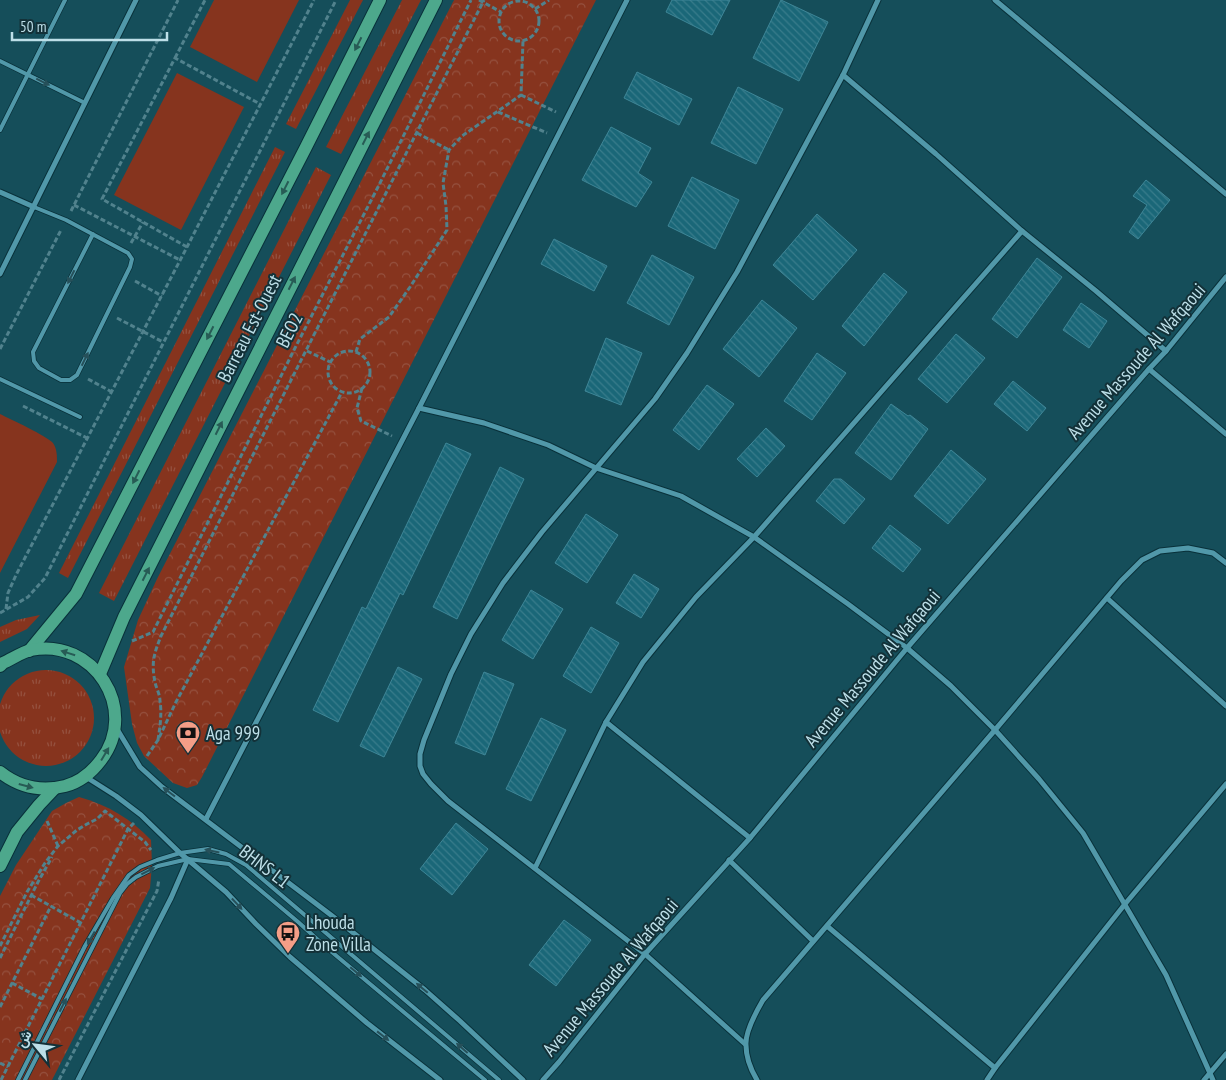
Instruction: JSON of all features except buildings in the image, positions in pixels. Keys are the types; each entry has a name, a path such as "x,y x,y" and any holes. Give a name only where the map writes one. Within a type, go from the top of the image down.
{"main road":[{"name":"Barreau Est-Ouest","path":"29,651 76,594 380,0"},
{"name":"Barreau Est-Ouest","path":"100,674 128,608 436,0"},
{"path":"0,772 17,783 36,788 55,788 71,784 85,777 96,767 112,741 115,726 115,712 107,686 100,674 75,655 60,650 45,649 29,651 1,664"},
{"path":"0,866 17,832 55,788"}],"street":[{"path":"0,274 136,0"},
{"path":"206,819 419,408 627,0"},
{"path":"745,1044 644,954 448,800 423,774 420,766 420,754 451,674 471,634 503,583 542,532 656,399 713,312 737,272 843,75 878,0"},
{"path":"995,0 1226,194"},
{"path":"843,75 936,154 1022,231 1166,351"},
{"path":"0,192 34,207"},
{"path":"535,868 606,722 643,662 696,597 754,537 1022,231"},
{"name":"Avenue Massoude Al Wafqaoui","path":"543,1080 644,954 750,838 907,648 1166,351 1226,277"},
{"path":"1149,369 1226,434"},
{"path":"419,408 484,423 548,444 596,468 682,496 754,537 907,648 951,686 995,730 1082,833 1166,975 1213,1080"},
{"path":"757,1080 751,1068 745,1044 752,1020 763,1000 1121,580 1142,560 1160,551 1188,548 1213,554 1226,563"},
{"path":"1107,598 1226,706"},
{"path":"606,722 750,838"},
{"path":"115,726 140,767 166,790 331,915 424,990 523,1080"},
{"path":"85,777 116,796 141,815 180,853 226,892 263,930 321,984 440,1080"},
{"path":"987,1080 994,1068 1125,904 1226,784"},
{"path":"78,1080 171,898 188,859"},
{"path":"729,860 813,941"},
{"path":"827,926 994,1068"},
{"path":"1204,1080 1226,1054"}],"lane":[{"path":"0,130 65,0"},
{"path":"0,61 85,103"},
{"path":"34,207 93,234 126,253 132,259 126,276 78,373 70,380 61,380 39,368 34,361 33,352 93,234"},
{"path":"0,379 80,418"},
{"name":"BHNS L1","path":"18,1080 85,946 113,898 129,876 140,867 157,860 180,853 208,848 246,864 498,1080"},
{"name":"BHNS L1","path":"25,1080 120,893 136,877 143,873 158,866 188,859 229,864 485,1080"}],"path":[{"path":"0,349 178,0"},
{"path":"187,247 102,199 205,0"},
{"path":"6,610 8,593 16,575 314,0"},
{"path":"0,613 28,598 45,578 336,0"},
{"name":"BEO2","path":"110,649 153,632 471,0"},
{"path":"479,0 484,1 501,12"},
{"path":"535,9 549,0"},
{"path":"342,392 176,702 158,740 161,719 160,699 155,683 153,655 161,636 484,1"},
{"path":"515,1 531,4 538,16 538,27 529,38 522,41 514,41 502,33 499,27 498,20 501,12 508,4 515,1"},
{"path":"521,95 522,41"},
{"path":"175,58 260,104"},
{"path":"521,95 567,117"},
{"path":"356,352 360,339 388,317 447,230 443,183 449,150 462,136 521,95"},
{"path":"497,111 557,137"},
{"path":"417,133 449,150"},
{"path":"74,205 180,260"},
{"path":"126,253 143,222"},
{"path":"126,276 162,296"},
{"path":"108,313 163,342"},
{"path":"307,351 330,362"},
{"path":"341,352 356,352 367,361 370,375 367,382 356,392 342,392 336,389 328,377 330,362 334,356 341,352"},
{"path":"78,373 112,392"},
{"path":"362,388 357,408 361,421 402,440"},
{"path":"17,403 87,438"},
{"path":"0,958 58,846 39,805"},
{"path":"1,1080 128,829"},
{"path":"27,892 81,923"},
{"path":"0,1007 52,906"},
{"path":"12,984 42,999"},
{"path":"0,1063 8,1067"}],"green space":[{"path":"214,0 299,0 257,82 190,47"},
{"path":"350,0 363,0 296,129 286,124"},
{"path":"402,0 421,0 341,154 326,147"},
{"path":"454,0 596,0 202,777 197,785 187,788 173,783 144,756 137,743 132,724 124,667 138,620 157,579"},
{"path":"177,73 244,107 181,230 114,195"},
{"path":"275,147 285,152 68,578 59,573"},
{"path":"316,167 331,175 114,601 99,593"},
{"path":"0,414 53,443 57,454 57,462 0,573"},
{"path":"40,615 27,629 0,642 0,627 16,620"},
{"path":"46,670 65,673 80,684 91,699 94,718 91,737 80,752 65,763 46,766 27,763 12,752 1,737 -2,718 1,699 12,684 27,673"},
{"path":"79,797 100,804 118,814 151,840 152,865 150,888 52,1080 0,1080 0,896 16,865 52,811"}],"place":[{"name":"Aga 999","path":"188,754"},
{"name":"Lhouda Zone Villa","path":"288,954"}]}
